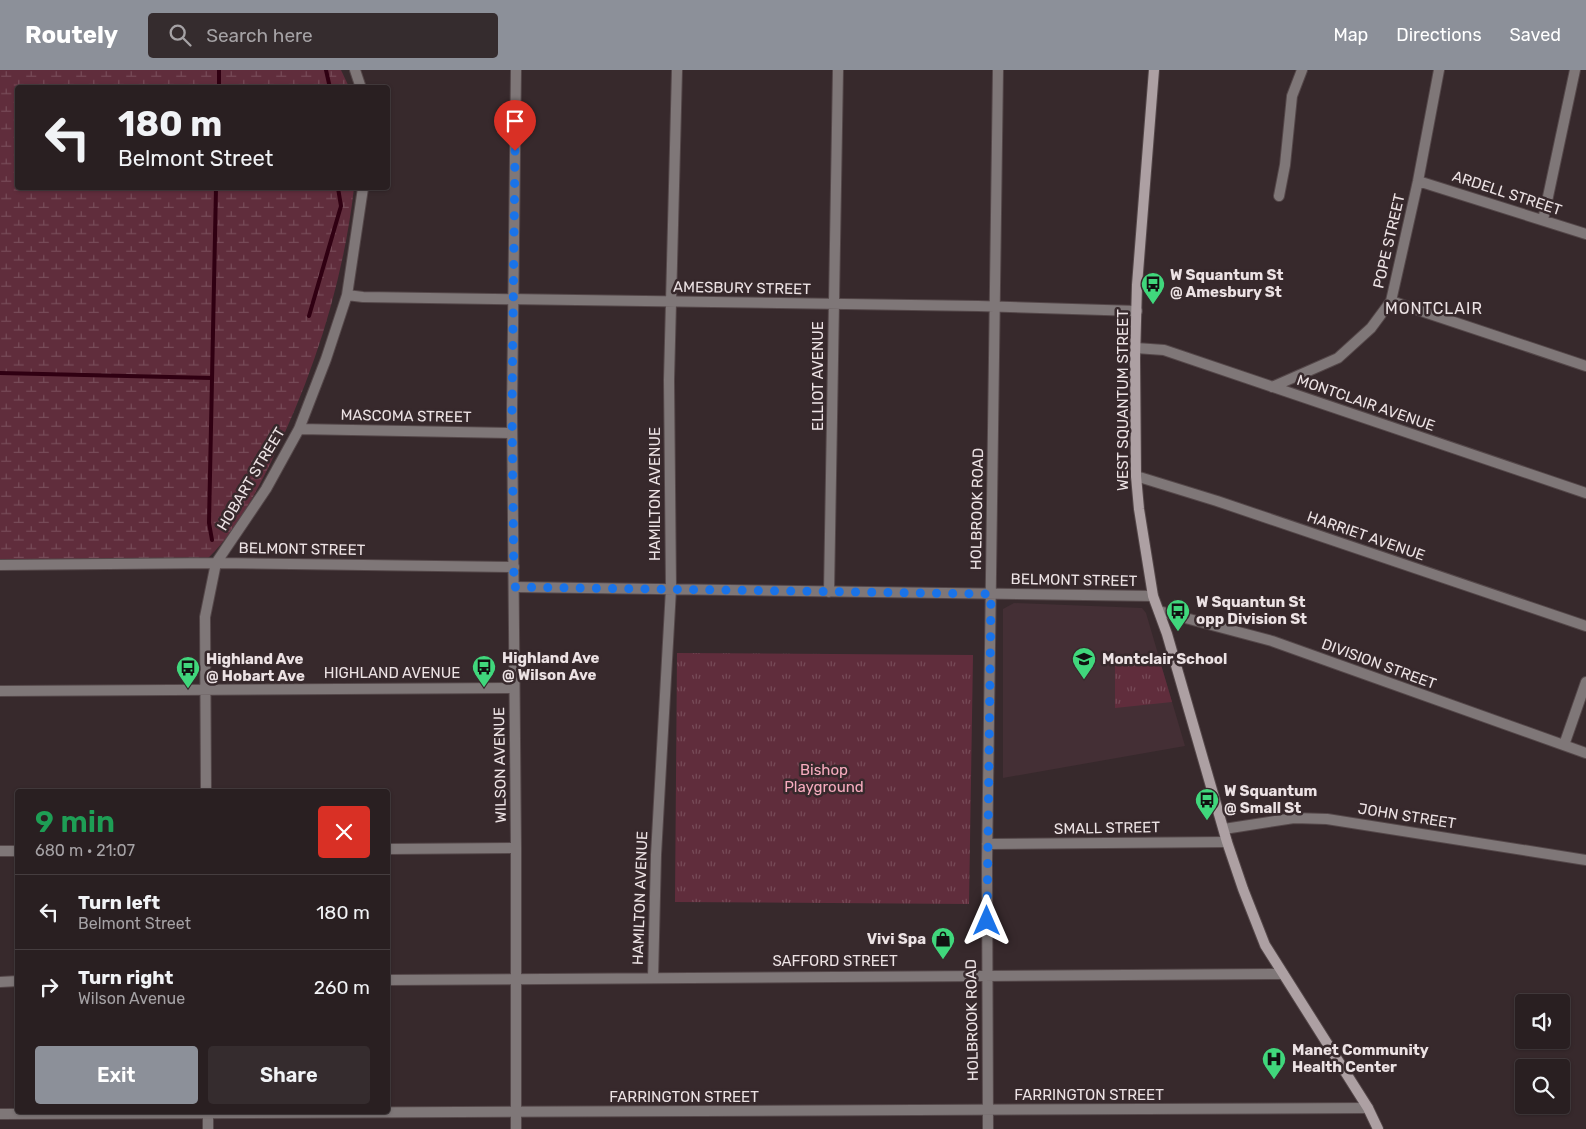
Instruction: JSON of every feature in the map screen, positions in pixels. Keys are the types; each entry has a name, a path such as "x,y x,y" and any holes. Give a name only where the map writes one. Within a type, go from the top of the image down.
{"main road":[{"name":"WEST SQUANTUM STREET","path":"1154,70 1136,348 1136,476 1153,596 1227,842 1265,945 1368,1108 1378,1129"}],"street":[{"path":"355,70 360,85"},
{"name":"WILSON AVENUE","path":"516,70 512,433 516,848 516,1129"},
{"name":"HAMILTON AVENUE","path":"653,978 656,855 670,589 669,380 673,302 678,70"},
{"name":"ELLIOT AVENUE","path":"830,592 838,70"},
{"name":"HOLBROOK ROAD","path":"988,1129 987,844 998,70"},
{"path":"1279,196 1285,165 1292,96 1302,70"},
{"name":"POPE STREET","path":"1272,388 1338,358 1371,328 1391,301 1418,181 1439,70"},
{"path":"1543,220 1575,70"},
{"name":"ARDELL STREET","path":"1418,181 1586,234"},
{"name":"HOBART STREET","path":"206,789 205,617 216,563 266,489 299,429 326,358 346,295 364,190"},
{"name":"AMESBURY STREET","path":"346,295 363,297 1137,311"},
{"path":"1391,301 1586,366"},
{"name":"MONTCLAIR AVENUE","path":"1136,348 1164,350 1586,493"},
{"name":"MASCOMA STREET","path":"299,429 512,433"},
{"name":"HARRIET AVENUE","path":"1136,476 1217,501 1586,626"},
{"name":"BELMONT STREET","path":"0,565 216,563 514,567"},
{"name":"BELMONT STREET","path":"514,587 1153,596"},
{"name":"DIVISION STREET","path":"1159,611 1272,641 1586,753"},
{"path":"1564,745 1586,682"},
{"name":"HIGHLAND AVENUE","path":"0,691 205,688 514,688"},
{"name":"JOHN STREET","path":"1224,829 1294,818 1327,819 1586,860"},
{"name":"SMALL STREET","path":"987,844 1227,842"},
{"path":"390,849 516,848"},
{"path":"0,851 15,851"},
{"name":"SAFFORD STREET","path":"390,980 1283,974"},
{"path":"0,982 15,981"},
{"name":"FARRINGTON STREET","path":"390,1114 1368,1108"},
{"name":"FARRINGTON STREET","path":"0,1114 15,1114"},
{"path":"208,1114 208,1129"}],"shaded area":[{"name":"Montclair School","path":"1014,603 1142,608 1146,613 1185,746 1003,778 1003,609"}],"green space":[{"path":"0,70 341,70 348,85 15,85 15,190 354,190 349,223 334,293 314,361 301,395 258,488 233,529 213,553 202,564 0,563"},
{"name":"Bishop Playground","path":"677,653 973,655 969,904 675,902"},
{"path":"1115,656 1159,658 1172,702 1115,708"}],"waterway":[{"path":"219,70 219,85"},
{"path":"326,70 329,85"},
{"path":"212,540 209,523 216,190"},
{"path":"309,316 341,206 338,190"},
{"path":"0,373 212,378"}],"place":[{"name":"W Squantum St @ Amesbury St","path":"1153,305"},
{"name":"W Squantun St opp Division St","path":"1178,632"},
{"name":"Montclair School","path":"1084,680"},
{"name":"Highland Ave @ Wilson Ave","path":"484,688"},
{"name":"Highland Ave @ Hobart Ave","path":"188,689"},
{"name":"W Squantum @ Small St","path":"1207,821"},
{"name":"Vivi Spa","path":"943,960"},
{"name":"Manet Community Health Center","path":"1274,1080"}],"district":[{"name":"MONTCLAIR","path":"1434,308"}],"route":[{"path":"515,151 512,410 514,587 830,592 911,591 991,594 987,921"}]}
